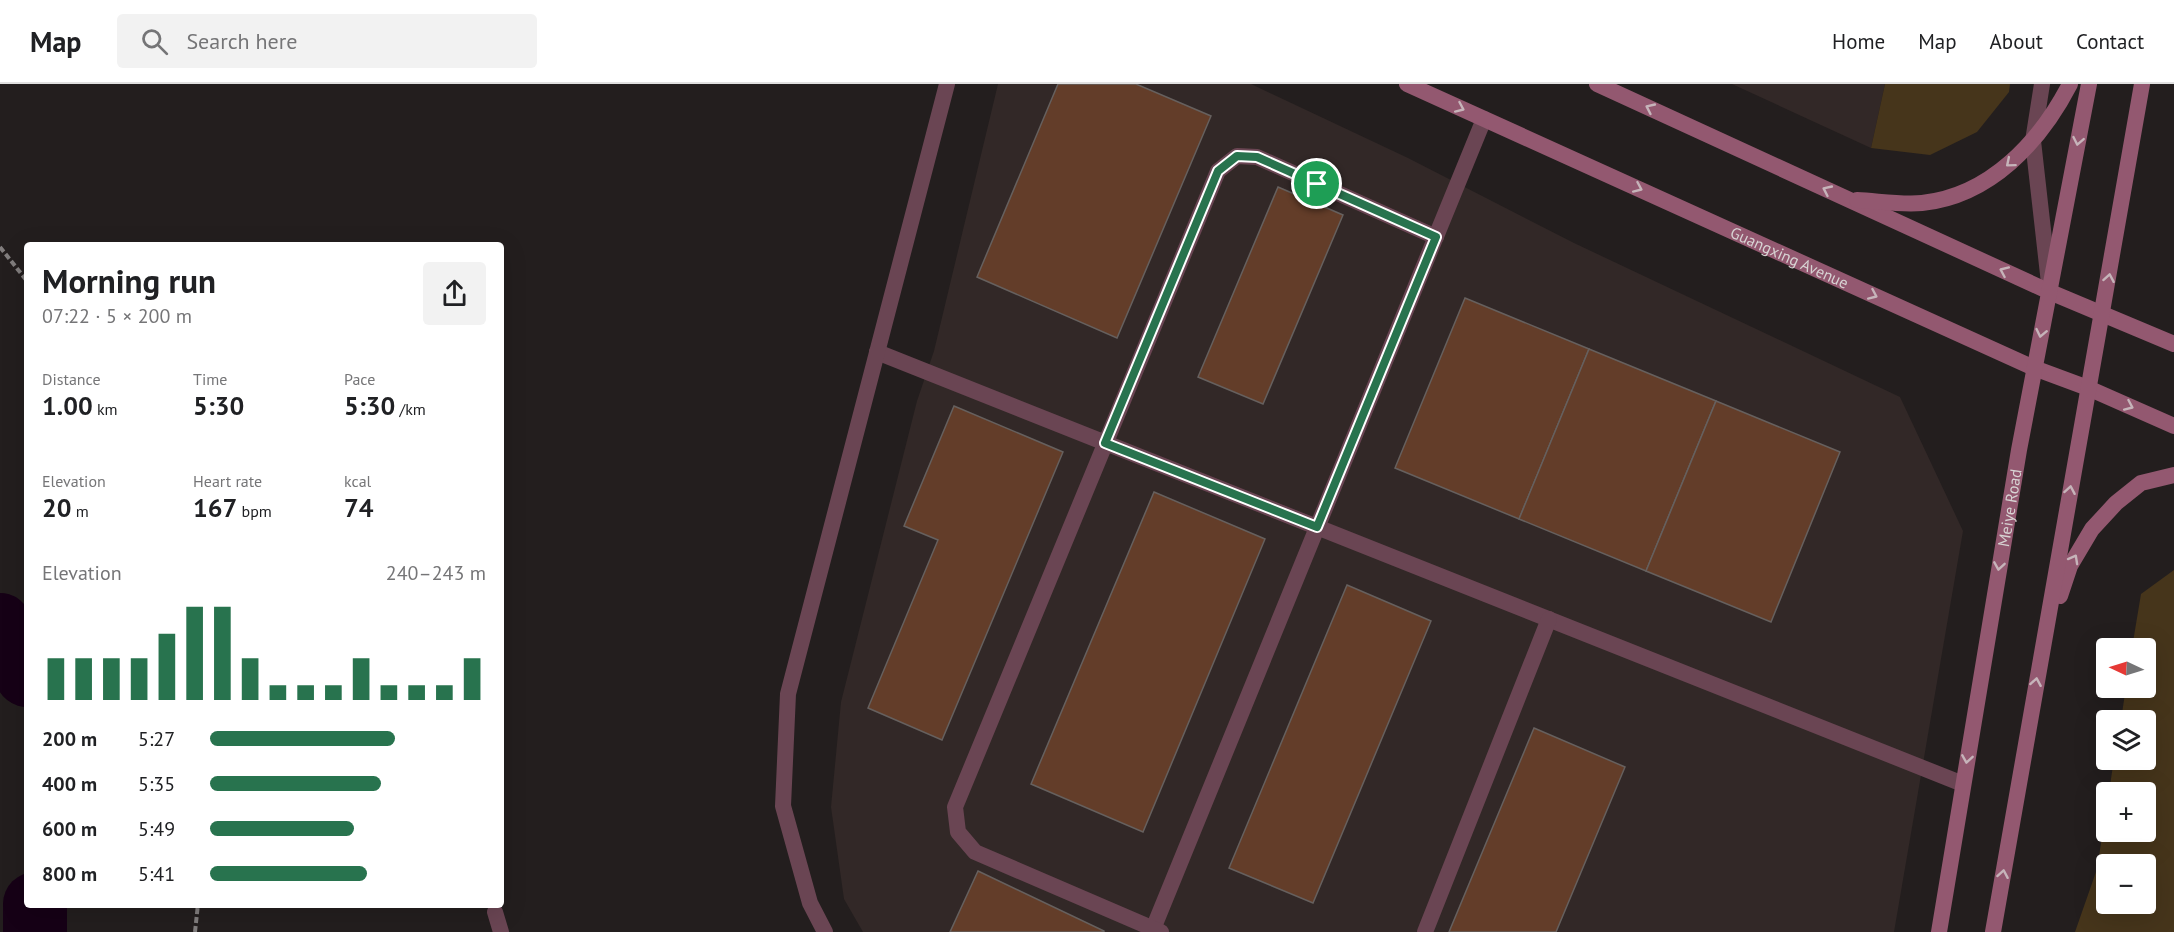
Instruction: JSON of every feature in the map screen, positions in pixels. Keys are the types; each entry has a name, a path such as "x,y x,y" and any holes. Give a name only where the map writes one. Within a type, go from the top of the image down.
{"main road":[{"name":"Guangxing Avenue","path":"1407,84 2034,368 2088,388 2174,426"},
{"path":"1597,84 2050,292 2174,344"},
{"path":"1850,200 1922,203 1955,195 1987,180 2010,164 2033,141 2056,112 2070,84"},
{"name":"Meiye Road","path":"1939,932 2034,368 2089,84"},
{"path":"1993,932 2142,84"},
{"path":"2041,654 2070,566 2092,529 2116,503 2141,483 2174,475"}],"street":[{"path":"825,932 810,903 783,806 788,694 947,84"},
{"path":"2042,84 2033,141 2050,292"},
{"path":"1436,237 1257,157 1237,156 1218,171 955,807 958,832 975,852 1157,930 1317,527 1436,237 1484,119"},
{"path":"877,352 1963,784"},
{"path":"1425,932 1549,620"},
{"path":"495,912 501,932"}],"path":[{"path":"0,247 24,276"},
{"path":"195,932 198,908"}],"shaded area":[{"path":"998,84 1251,84 1408,158 1574,243 1900,397 1963,531 1894,932 863,932 844,899 831,807 841,702 917,401 934,351"},
{"path":"1732,84 1885,84 1871,148"},
{"path":"1885,84 2010,84 2009,92 1977,132 1930,155 1871,148"},
{"path":"2174,570 2174,932 2075,932 2096,872 2096,914 2156,914 2156,854 2099,854 2101,842 2156,842 2156,782 2111,782 2112,770 2156,770 2156,710 2123,710 2124,698 2156,698 2156,638 2134,638 2141,594"}],"building":[{"path":"1058,84 1136,84 1211,116 1117,338 977,277"},
{"path":"1278,187 1343,215 1263,404 1198,377"},
{"path":"1465,298 1589,349 1519,519 1395,468"},
{"path":"1589,349 1716,401 1646,571 1519,519"},
{"path":"1716,401 1840,452 1771,622 1646,571"},
{"path":"954,406 1063,452 942,740 868,708 938,540 904,526"},
{"path":"1154,492 1265,539 1143,832 1031,784"},
{"path":"1347,585 1431,621 1313,903 1229,868"},
{"path":"1534,728 1625,767 1556,932 1449,932"},
{"path":"978,871 1104,931 1104,932 950,932"}],"waterway":[{"path":"0,625 24,669"},
{"path":"35,908 35,932"}],"route":[{"path":"1237,156 1257,157 1317,184 1436,237 1317,527 1105,443 1218,171 1237,156"}]}
